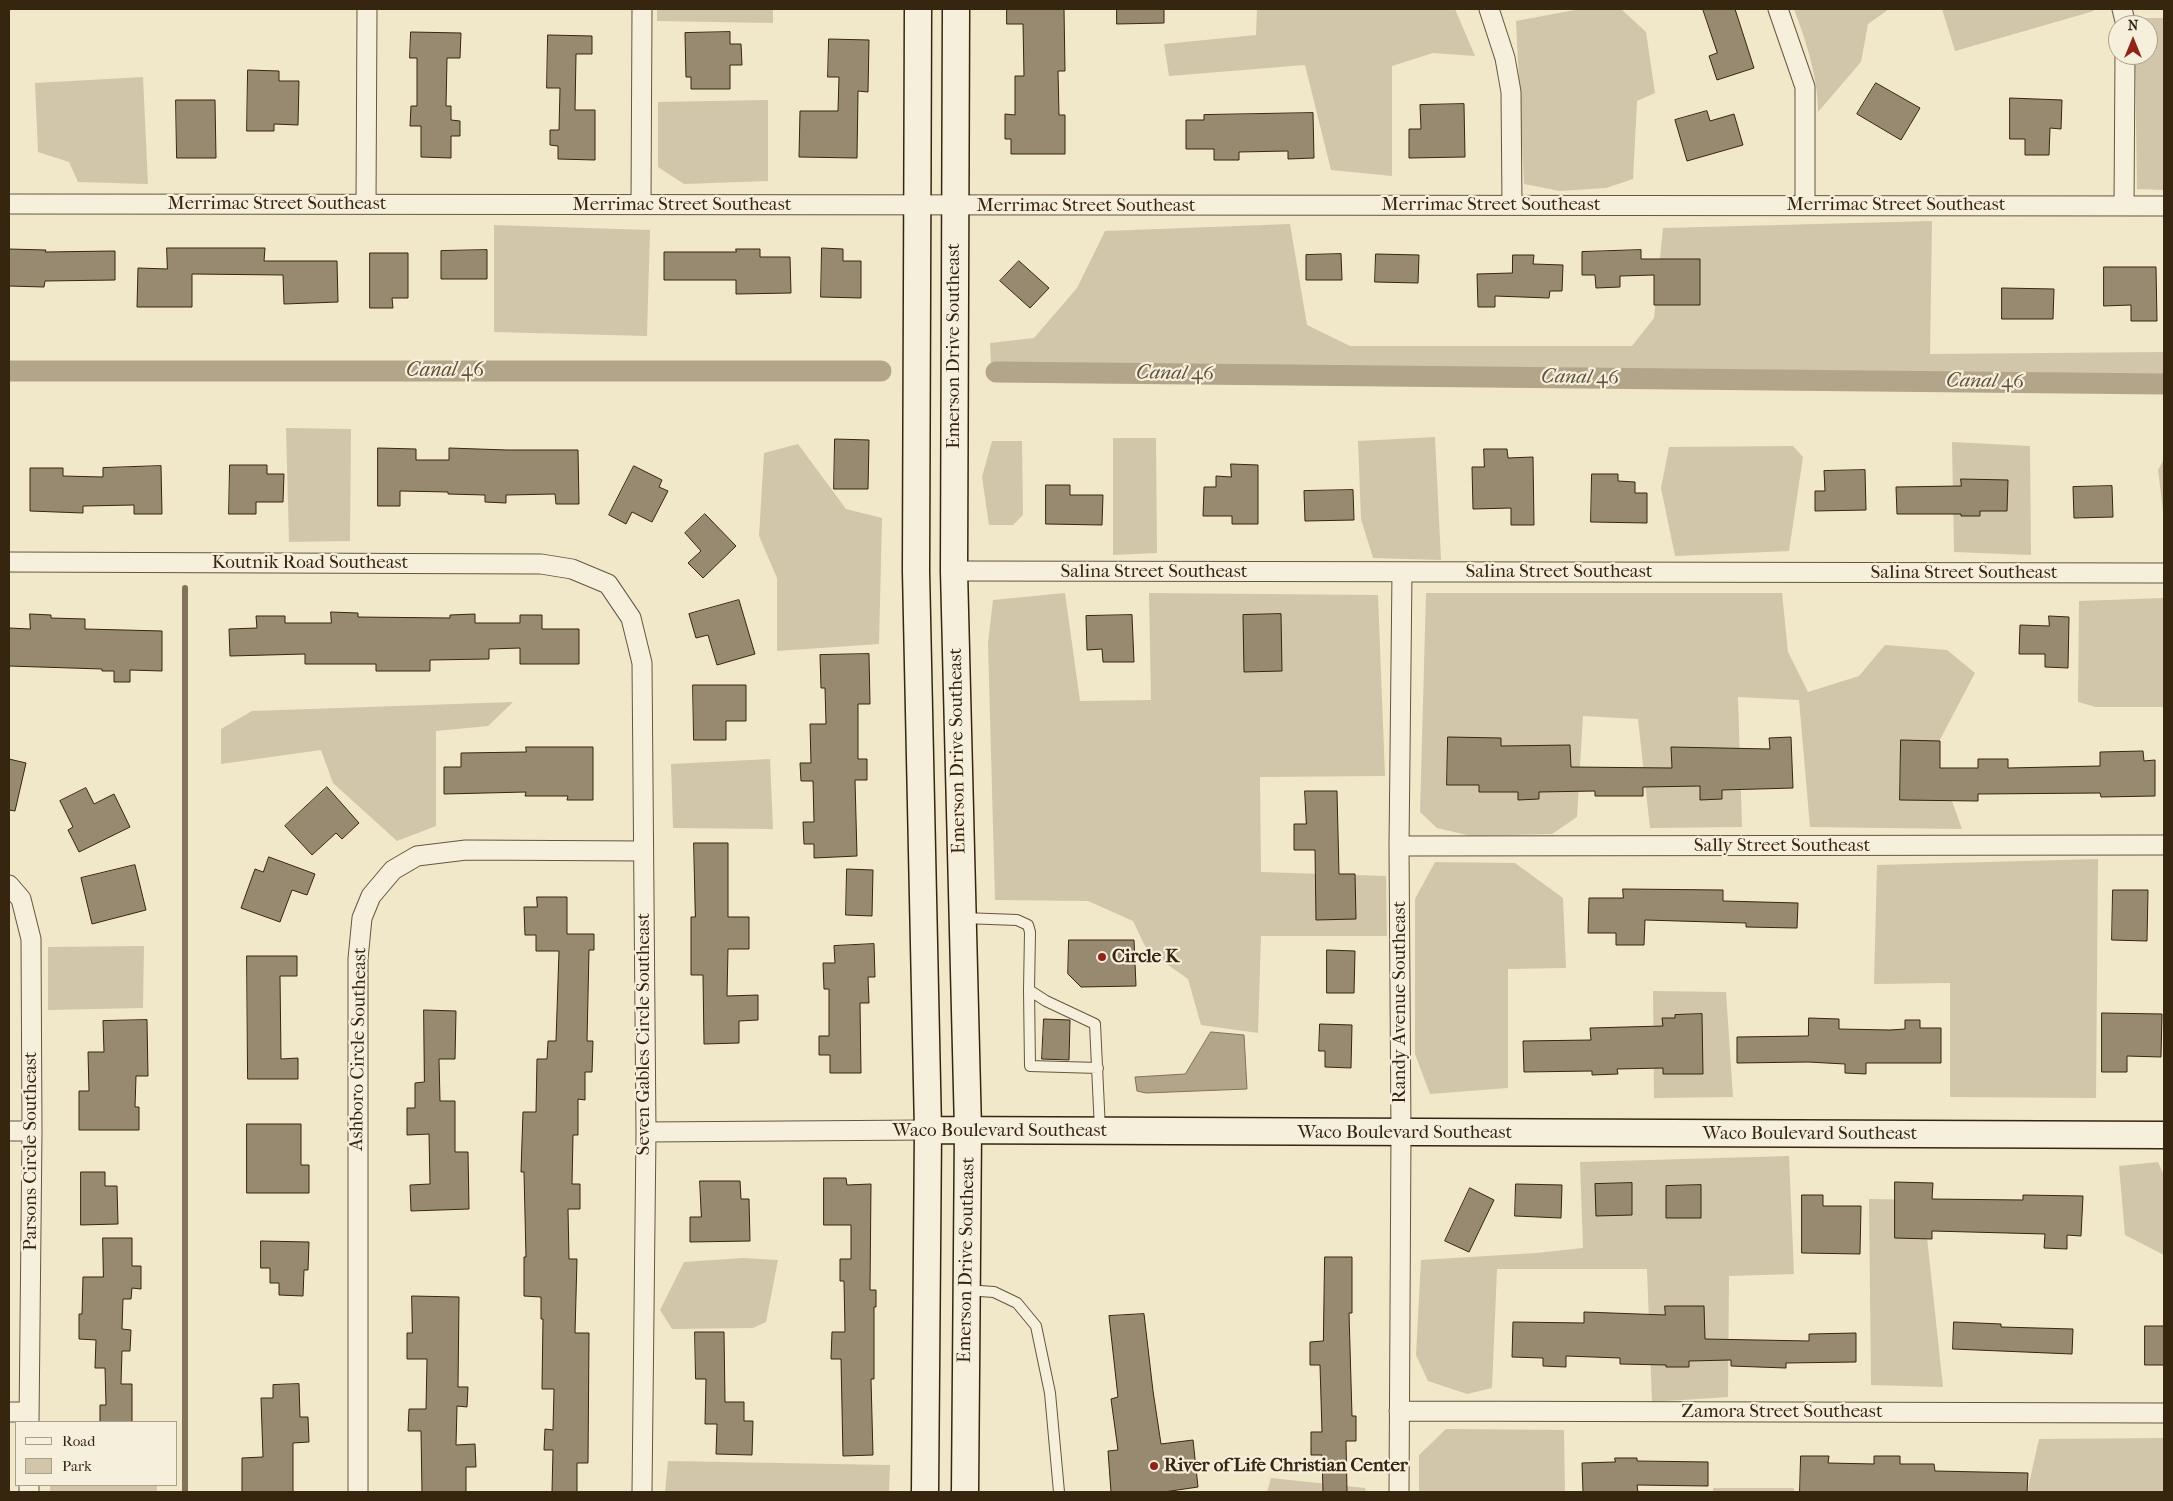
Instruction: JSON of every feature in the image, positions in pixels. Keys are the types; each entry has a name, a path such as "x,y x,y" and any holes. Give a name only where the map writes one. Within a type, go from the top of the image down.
{"street":[{"path":"366,204 367,9"},
{"path":"641,204 642,9"},
{"name":"Emerson Drive Southeast","path":"918,9 916,571 928,1130 925,1492"},
{"name":"Emerson Drive Southeast","path":"956,9 954,571 968,1130 965,1492"},
{"path":"1489,9 1505,58 1511,92 1512,204"},
{"path":"1778,9 1805,86 1805,205"},
{"path":"2124,206 2125,65"},
{"name":"Merrimac Street Southeast","path":"9,204 2164,206"},
{"name":"Koutnik Road Southeast","path":"9,562 541,564 572,569 608,584"},
{"name":"Salina Street Southeast","path":"954,571 2164,573"},
{"name":"Randy Avenue Southeast","path":"1400,1492 1402,572"},
{"name":"Seven Gables Circle Southeast","path":"608,584 631,618 642,663 646,1132 642,1492"},
{"name":"Sally Street Southeast","path":"1400,846 2164,845"},
{"name":"Ashboro Circle Southeast","path":"358,1492 358,959 362,918 371,896 393,870 417,856 466,850 643,851"},
{"name":"Parsons Circle Southeast","path":"9,885 21,899 31,939 32,1131 29,1417"},
{"name":"Waco Boulevard Southeast","path":"646,1132 968,1130 2164,1135"},
{"path":"9,1131 32,1131"},
{"name":"Zamora Street Southeast","path":"1399,1411 2164,1413"},
{"path":"9,1412 29,1417"}],"lane":[{"path":"963,918 1017,920 1028,925 1030,932 1030,1066 1098,1068"},
{"path":"1029,990 1046,1002 1096,1024 1100,1131"},
{"path":"966,1290 994,1292 1017,1303 1036,1326 1050,1393 1059,1492"}],"green space":[{"path":"657,9 773,9 773,23 657,21"},
{"path":"1257,9 1455,9 1475,56 1433,53 1392,66 1392,176 1331,170 1305,65 1169,76 1164,44 1256,35"},
{"path":"1580,9 1621,9 1646,32 1655,93 1637,101 1633,179 1606,188 1560,191 1524,184 1516,21"},
{"path":"1794,9 1889,9 1868,24 1861,62 1818,112 1814,72"},
{"path":"1942,9 2093,9 2094,11 1955,51"},
{"path":"2158,18 2164,18 2164,190 2137,189 2135,65 2158,65"},
{"path":"143,77 148,184 78,182 69,162 38,152 35,83"},
{"path":"768,100 768,181 684,184 658,167 658,102"},
{"path":"1932,221 1930,354 2164,352 2164,377 991,364 990,343 1034,338 1077,288 1105,231 1290,224 1307,325 1350,346 1632,346 1654,318 1663,228"},
{"path":"494,225 650,230 647,336 494,332"},
{"path":"286,428 351,429 350,541 289,542"},
{"path":"1435,437 1441,560 1373,558 1361,519 1358,441"},
{"path":"1113,438 1156,438 1157,553 1113,555"},
{"path":"992,441 1022,441 1023,515 1013,525 989,525 982,477"},
{"path":"1952,442 2030,446 2031,555 1954,552"},
{"path":"798,444 846,509 882,518 879,644 777,651 777,578 759,536 764,453"},
{"path":"1793,446 1803,457 1789,551 1675,556 1661,488 1669,447"},
{"path":"2164,459 2164,519 2158,470"},
{"path":"1065,593 1080,701 1151,700 1149,593 1378,595 1385,776 1260,777 1261,872 1386,876 1387,936 1261,936 1258,1033 1201,1025 1188,979 1147,950 1133,921 1088,901 995,900 988,643 993,600"},
{"path":"1426,593 1782,593 1788,652 1808,692 1859,676 1885,645 1947,650 1975,673 1934,751 1962,829 1810,827 1799,700 1738,697 1742,827 1650,828 1638,719 1583,716 1577,817 1552,834 1471,836 1437,828 1420,812"},
{"path":"2164,598 2164,707 2096,707 2078,702 2079,601"},
{"path":"513,702 488,726 436,731 436,826 397,841 333,783 321,750 221,764 221,729 252,711"},
{"path":"770,759 773,829 673,828 671,764"},
{"path":"2098,859 2096,1098 1950,1097 1950,983 1874,984 1877,865"},
{"path":"1435,862 1515,863 1563,898 1566,968 1508,969 1508,1088 1430,1094 1415,1054 1415,899"},
{"path":"144,946 143,1008 48,1010 48,947"},
{"path":"1653,991 1726,992 1733,1097 1654,1098"},
{"path":"1789,1156 1794,1274 1729,1276 1728,1397 1652,1402 1647,1269 1497,1269 1492,1388 1467,1394 1428,1381 1416,1355 1421,1260 1536,1253 1583,1248 1580,1162"},
{"path":"2158,1162 2164,1175 2164,1255 2125,1235 2119,1166"},
{"path":"1869,1199 1923,1200 1943,1387 1871,1385"},
{"path":"743,1258 778,1260 766,1322 753,1328 672,1329 660,1310 684,1262"},
{"path":"1446,1429 1564,1430 1565,1492 1419,1492 1419,1455"},
{"path":"2164,1438 2164,1492 2027,1492 2039,1439"},
{"path":"668,1461 890,1465 889,1492 665,1492"},
{"path":"1271,1478 1365,1488 1366,1492 1267,1492"},
{"path":"50,1486 157,1486 157,1492 50,1492"},
{"path":"1713,1488 1794,1488 1794,1492 1713,1492"}],"shaded area":[{"path":"1211,1032 1244,1035 1247,1089 1146,1093 1137,1091 1135,1077 1185,1074"}],"building":[{"path":"1007,9 1064,9 1065,71 1058,71 1059,115 1065,115 1065,154 1011,154 1011,139 1005,139 1005,114 1015,115 1015,76 1024,76 1023,24 1007,24"},
{"path":"1117,9 1164,9 1164,23 1117,24"},
{"path":"1703,9 1735,9 1754,68 1717,80 1709,56 1717,53"},
{"path":"411,32 461,33 460,58 447,58 446,106 451,106 451,120 460,121 460,136 451,136 451,158 421,157 421,126 410,126 411,106 417,106 417,58 410,58"},
{"path":"730,32 730,44 741,44 742,65 730,65 730,89 691,89 691,77 686,77 685,33"},
{"path":"548,35 592,36 592,54 576,54 575,110 595,110 595,160 558,159 558,146 550,145 550,130 559,130 560,88 547,88"},
{"path":"829,39 869,40 868,92 858,91 857,158 799,157 800,111 838,111 839,77 828,77"},
{"path":"248,70 279,71 279,81 299,81 298,125 274,124 274,131 247,131"},
{"path":"1876,83 1920,108 1901,140 1857,114"},
{"path":"2010,98 2062,100 2061,129 2050,128 2049,155 2025,155 2025,139 2010,139"},
{"path":"176,100 215,100 216,158 177,158"},
{"path":"1464,104 1465,157 1409,158 1409,129 1421,129 1420,105"},
{"path":"1707,111 1710,121 1734,114 1743,145 1687,161 1675,120"},
{"path":"1313,113 1314,158 1288,159 1288,151 1239,152 1239,160 1214,160 1214,149 1186,149 1186,120 1204,120 1204,115"},
{"path":"167,248 265,248 264,261 337,261 338,302 284,304 283,275 192,274 192,307 137,307 138,268 167,269"},
{"path":"822,248 843,249 843,261 861,261 861,298 821,297"},
{"path":"9,249 46,250 45,252 115,251 115,280 45,281 44,287 9,286"},
{"path":"736,249 760,249 760,257 790,257 791,293 736,294 736,280 664,280 664,252 736,252"},
{"path":"487,250 487,279 441,279 441,251"},
{"path":"1641,250 1641,259 1700,259 1700,305 1654,305 1654,275 1620,276 1620,287 1596,288 1595,275 1582,275 1582,252"},
{"path":"370,253 408,253 408,298 392,298 393,308 370,308"},
{"path":"1341,254 1342,280 1306,280 1306,255"},
{"path":"1376,254 1419,255 1418,283 1375,282"},
{"path":"1513,255 1534,255 1533,264 1563,265 1562,291 1550,291 1549,298 1495,296 1495,307 1478,307 1477,274 1512,273"},
{"path":"1019,261 1049,288 1030,308 1000,281"},
{"path":"2104,267 2156,267 2157,321 2131,321 2131,305 2104,306"},
{"path":"2002,288 2054,289 2053,319 2002,319"},
{"path":"835,439 869,440 868,489 834,489"},
{"path":"378,448 416,449 416,460 449,460 449,448 578,450 579,504 556,504 555,494 506,495 506,503 485,502 485,495 400,491 400,506 378,506"},
{"path":"1484,449 1507,449 1508,458 1533,457 1534,525 1511,525 1511,508 1473,509 1472,467 1484,467"},
{"path":"1231,464 1258,465 1258,524 1232,524 1232,516 1203,516 1204,487 1216,487 1216,476 1231,477"},
{"path":"230,465 267,465 267,474 284,474 283,502 256,502 256,514 229,514"},
{"path":"161,466 162,514 134,514 134,505 83,506 83,513 30,511 30,468 63,468 63,476 103,477 103,468"},
{"path":"634,466 662,480 659,487 668,491 652,522 632,512 626,524 609,515"},
{"path":"1865,470 1866,510 1815,511 1815,491 1825,491 1824,471"},
{"path":"1592,474 1618,474 1618,481 1635,482 1635,493 1647,493 1647,523 1591,522"},
{"path":"1961,479 2008,480 2007,511 1980,511 1980,516 1961,516 1961,514 1897,514 1896,487 1961,486"},
{"path":"1046,485 1070,485 1070,495 1103,495 1102,525 1046,524"},
{"path":"2112,486 2113,517 2074,518 2073,487"},
{"path":"1353,490 1354,520 1305,521 1304,491"},
{"path":"705,514 736,546 703,578 688,563 701,551 685,533"},
{"path":"739,600 755,654 717,665 708,635 696,638 689,614"},
{"path":"331,612 358,613 358,617 450,618 450,615 475,614 475,623 520,623 520,615 542,615 542,629 579,629 579,664 520,664 520,648 489,649 489,659 430,660 430,671 376,671 376,664 305,664 305,654 230,656 229,629 257,628 256,616 285,616 285,623 331,623"},
{"path":"30,614 51,615 51,618 85,619 85,629 162,631 162,671 130,670 130,682 114,682 114,671 102,671 102,669 9,666 9,628 30,629"},
{"path":"1281,614 1282,671 1244,672 1243,615"},
{"path":"1132,615 1134,662 1103,662 1102,649 1087,650 1086,616"},
{"path":"2049,616 2069,617 2068,668 2045,667 2045,654 2019,654 2020,625 2049,626"},
{"path":"869,654 870,704 858,704 858,759 867,759 867,780 855,780 857,856 814,858 814,844 804,844 803,822 814,822 813,781 801,781 800,763 811,763 810,724 826,724 825,688 821,688 820,655"},
{"path":"693,685 746,685 746,721 726,721 726,740 694,740"},
{"path":"1448,737 1501,738 1501,746 1570,745 1571,767 1672,768 1671,747 1770,749 1769,738 1791,737 1793,788 1722,790 1722,799 1700,800 1700,786 1643,787 1643,796 1595,796 1595,791 1539,792 1539,799 1518,800 1518,792 1479,792 1479,785 1447,785"},
{"path":"1901,740 1940,741 1940,768 1978,768 1978,759 2008,759 2008,768 2100,766 2100,752 2143,751 2144,761 2155,760 2155,796 2101,797 2100,793 1978,794 1978,801 1900,800"},
{"path":"526,747 593,747 593,800 567,800 568,796 525,796 526,792 444,794 444,767 461,767 461,753 526,752"},
{"path":"9,759 26,763 15,811 9,810"},
{"path":"327,787 359,823 342,839 336,833 312,855 285,826"},
{"path":"86,788 94,804 114,794 130,827 79,852 68,830 73,827 60,801"},
{"path":"1305,791 1337,791 1339,874 1355,874 1356,919 1316,920 1315,850 1294,850 1294,824 1306,824"},
{"path":"694,843 728,843 728,917 749,917 749,949 728,949 727,996 758,995 758,1020 739,1021 739,1043 704,1044 703,975 691,975 691,917 695,917"},
{"path":"269,857 315,874 307,895 292,890 280,922 241,908 255,869 263,872"},
{"path":"135,865 146,910 92,924 81,878"},
{"path":"847,869 873,870 872,916 846,915"},
{"path":"1623,889 1723,890 1723,901 1798,903 1797,928 1746,927 1746,923 1645,920 1644,945 1616,945 1616,933 1588,933 1589,898 1623,898"},
{"path":"2113,890 2148,890 2147,941 2112,940"},
{"path":"537,897 567,897 567,934 594,934 594,950 589,950 587,1041 593,1041 592,1072 585,1072 585,1100 578,1099 578,1135 573,1135 572,1184 580,1184 580,1209 568,1209 569,1259 577,1259 575,1333 589,1333 588,1463 577,1463 577,1492 552,1492 553,1450 544,1450 545,1429 553,1430 554,1389 542,1389 543,1319 541,1319 541,1297 524,1296 524,1257 526,1257 524,1172 521,1172 523,1112 536,1112 537,1059 547,1059 548,1041 556,1041 559,951 536,951 536,935 525,935 524,907 537,907"},
{"name":"Circle K","path":"1069,940 1134,940 1136,986 1081,987 1068,974"},
{"path":"874,944 875,977 868,977 869,1003 860,1003 861,1073 830,1073 830,1055 819,1055 819,1036 829,1036 829,989 824,989 823,963 835,963 834,946"},
{"path":"1327,950 1355,951 1354,993 1327,993"},
{"path":"247,956 297,956 297,976 280,976 281,1059 298,1058 298,1079 248,1079"},
{"path":"424,1010 456,1011 455,1059 439,1059 440,1101 455,1101 455,1152 468,1152 469,1209 411,1211 410,1185 430,1184 429,1134 407,1135 407,1108 415,1108 415,1083 424,1082"},
{"path":"2102,1013 2162,1014 2161,1057 2127,1056 2127,1072 2102,1072"},
{"path":"1702,1014 1703,1074 1663,1074 1663,1068 1617,1069 1618,1074 1592,1075 1592,1071 1524,1072 1523,1041 1591,1040 1590,1028 1663,1026 1662,1018 1675,1018 1675,1015"},
{"path":"1809,1018 1839,1019 1839,1029 1890,1030 1905,1029 1905,1020 1920,1020 1920,1028 1941,1028 1941,1063 1866,1063 1866,1074 1845,1073 1845,1064 1808,1062 1737,1063 1737,1037 1808,1036"},
{"path":"1044,1019 1070,1020 1069,1060 1042,1059"},
{"path":"147,1020 148,1076 136,1076 135,1107 139,1107 139,1130 79,1130 79,1091 89,1091 88,1052 104,1052 103,1021"},
{"path":"1320,1024 1352,1025 1351,1068 1325,1067 1325,1051 1319,1051"},
{"path":"247,1124 301,1124 301,1165 309,1165 309,1193 247,1193"},
{"path":"81,1172 105,1172 105,1186 117,1186 118,1224 81,1225"},
{"path":"824,1178 846,1178 847,1185 871,1184 870,1290 876,1290 876,1307 874,1307 874,1379 871,1379 873,1455 843,1456 841,1359 831,1359 832,1332 845,1332 844,1281 840,1281 840,1259 851,1259 851,1225 824,1225"},
{"path":"700,1181 740,1181 741,1199 749,1199 750,1241 690,1242 690,1217 701,1217"},
{"path":"1895,1182 1933,1183 1932,1199 2023,1200 2023,1195 2083,1196 2081,1236 2067,1235 2067,1249 2044,1248 2045,1234 1932,1231 1932,1239 1895,1238"},
{"path":"1632,1183 1632,1215 1596,1216 1595,1184"},
{"path":"1516,1184 1562,1185 1561,1218 1515,1216"},
{"path":"1701,1185 1701,1218 1666,1218 1666,1186"},
{"path":"1470,1188 1494,1200 1469,1252 1445,1241"},
{"path":"1802,1195 1823,1195 1823,1206 1861,1206 1860,1254 1802,1253"},
{"path":"103,1238 132,1238 132,1266 141,1266 141,1289 132,1288 131,1299 123,1299 122,1329 131,1330 130,1351 122,1351 121,1384 132,1384 132,1421 100,1421 100,1405 106,1405 105,1368 95,1368 96,1340 79,1339 79,1314 82,1314 83,1277 103,1277"},
{"path":"261,1241 309,1242 308,1270 304,1270 303,1296 279,1295 279,1283 270,1283 270,1268 261,1268"},
{"path":"1325,1257 1352,1257 1352,1313 1349,1313 1352,1416 1356,1416 1356,1441 1346,1441 1347,1492 1323,1492 1322,1455 1311,1455 1311,1432 1322,1432 1320,1365 1310,1365 1310,1342 1323,1341"},
{"path":"412,1296 459,1297 458,1387 468,1387 467,1407 457,1406 456,1445 475,1444 476,1467 466,1467 466,1492 422,1492 421,1431 408,1431 409,1409 426,1409 427,1359 407,1359 407,1333 412,1333"},
{"path":"1665,1306 1704,1306 1705,1339 1809,1341 1809,1334 1856,1333 1856,1362 1786,1363 1786,1368 1731,1366 1731,1360 1689,1361 1689,1367 1666,1367 1666,1365 1620,1364 1620,1358 1566,1356 1566,1367 1543,1366 1543,1358 1512,1357 1513,1322 1584,1323 1584,1312 1665,1315"},
{"path":"1144,1314 1161,1444 1193,1440 1198,1487 1164,1492 1111,1492 1108,1451 1118,1450 1111,1399 1118,1397 1109,1316"},
{"path":"1954,1322 2001,1324 2001,1327 2073,1329 2072,1354 1953,1349"},
{"path":"2145,1326 2164,1326 2164,1365 2145,1365"},
{"path":"695,1332 724,1332 725,1402 744,1402 744,1421 753,1421 752,1455 716,1454 717,1424 705,1424 706,1379 696,1379"},
{"path":"299,1384 300,1417 308,1417 309,1442 293,1443 293,1492 242,1492 242,1458 263,1457 261,1398 273,1398 273,1385"},
{"path":"1801,1456 1829,1456 1828,1463 1874,1464 1874,1456 1900,1456 1900,1464 1934,1464 1935,1471 2028,1473 2027,1492 1800,1492"},
{"path":"1615,1458 1637,1458 1637,1461 1708,1462 1708,1486 1637,1485 1638,1492 1583,1492 1582,1463 1615,1462"}],"waterway":[{"name":"Canal 46","path":"9,371 881,371"},
{"name":"Canal 46","path":"996,372 2164,384"},
{"path":"185,588 185,1492"}],"place":[{"name":"Circle K","path":"1102,957"},
{"name":"River of Life Christian Center","path":"1154,1466"}]}
